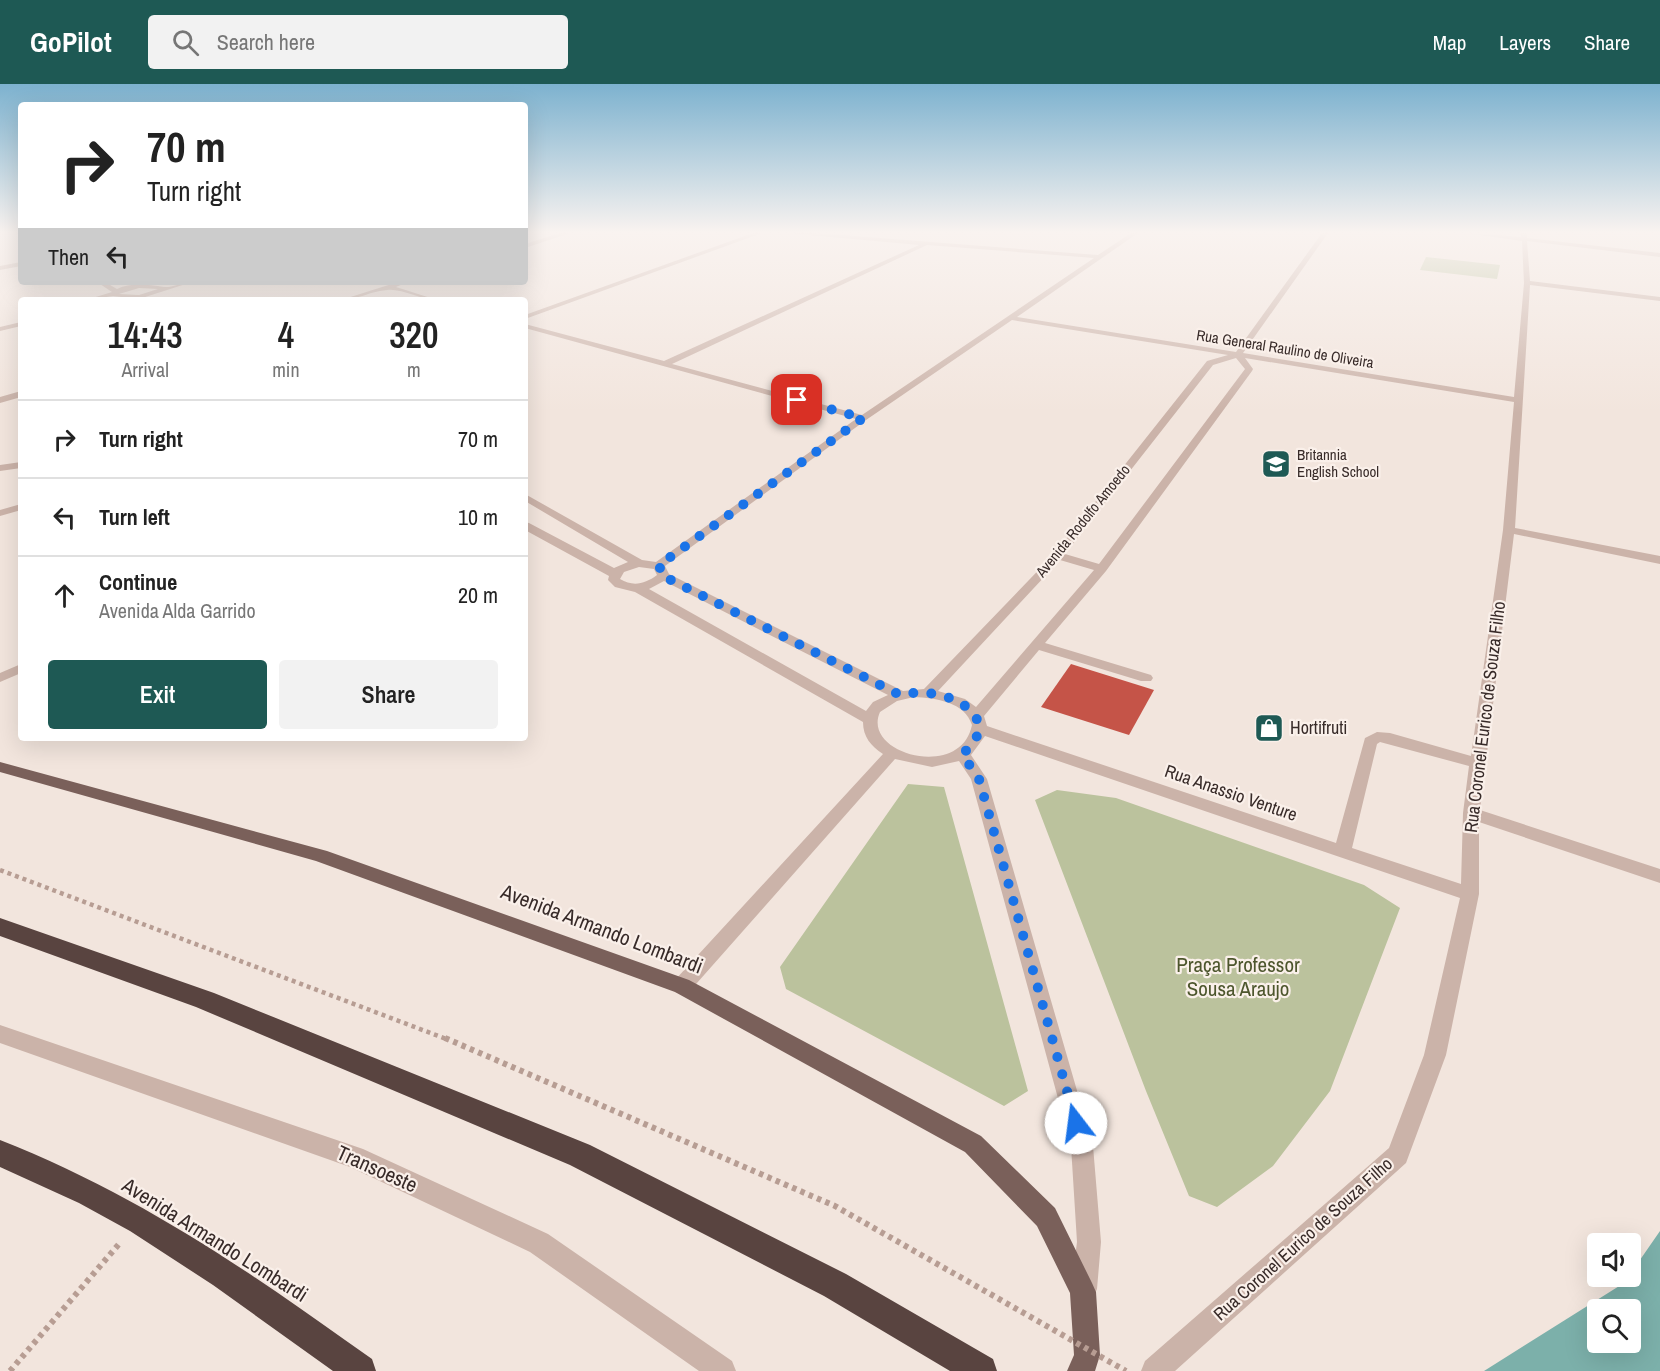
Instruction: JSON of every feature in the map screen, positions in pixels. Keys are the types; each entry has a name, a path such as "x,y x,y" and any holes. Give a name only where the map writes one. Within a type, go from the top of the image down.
{"highway":[{"path":"0,927 205,1000 580,1155 835,1285 981,1371"},
{"name":"Avenida Armando Lombardi","path":"0,1153 40,1170 139,1221 308,1332 360,1371"}],"main road":[{"name":"Avenida Armando Lombardi","path":"0,767 321,856 682,986 973,1144 1047,1217 1083,1292 1088,1354 1081,1371"}],"street":[{"path":"528,316 592,293"},
{"path":"665,364 819,293"},
{"path":"638,588 650,586 661,571 863,418 1047,293"},
{"path":"978,723 965,705 948,697 928,693 900,695 885,701 875,709 870,720 871,732 878,744 892,753 909,759 928,762 946,760 962,754 973,746 978,723 1036,645 1102,568 1249,369 1238,355 1282,293"},
{"name":"Rua Coronel Eurico de Souza Filho","path":"1155,1371 1398,1155 1435,1055 1470,894 1471,813 1509,530 1526,293"},
{"path":"1611,293 1660,299"},
{"path":"0,321 18,317"},
{"name":"Rua General Raulino de Oliveira","path":"1011,318 1519,400"},
{"path":"0,329 18,325"},
{"path":"528,327 863,418"},
{"name":"Avenida Rodolfo Amoedo","path":"928,693 1058,556 1210,363 1238,355"},
{"path":"0,400 18,395"},
{"path":"0,468 18,465"},
{"path":"528,499 639,563 661,571 900,695"},
{"path":"0,513 18,508"},
{"path":"528,527 615,574"},
{"path":"1509,530 1660,560"},
{"path":"1058,556 1102,568"},
{"path":"639,563 620,569 614,579 619,584 638,588 870,720"},
{"path":"1036,645 1146,678"},
{"path":"0,678 18,669"},
{"name":"Rua Anassio Venture","path":"978,723 1470,894"},
{"path":"1343,851 1370,741 1377,736 1477,763"},
{"path":"682,986 892,753"},
{"path":"962,754 979,779 1082,1146 1089,1242 1083,1292"},
{"path":"1471,813 1660,876"},
{"name":"Transoeste","path":"0,1034 355,1157 539,1243 722,1371"}],"path":[{"path":"0,870 455,1042 835,1206 1126,1371"},
{"path":"10,1371 139,1221"}],"green space":[{"path":"908,784 944,787 1028,1091 1004,1106 786,989 780,967"},
{"name":"Praça Professor Sousa Araujo","path":"1057,790 1116,798 1364,885 1400,908 1330,1091 1273,1166 1217,1207 1189,1196 1146,1091 1035,800"}],"water":[{"path":"1660,1231 1660,1371 1484,1371 1587,1306 1587,1353 1641,1353 1641,1299 1599,1299 1618,1287 1641,1287 1641,1258"}],"building":[{"path":"1071,664 1154,690 1129,735 1041,707"}],"place":[{"name":"Britannia English School","path":"1276,464"},
{"name":"Hortifruti","path":"1269,728"}],"route":[{"path":"797,400 863,418 658,566 663,571 663,576 900,695 928,693 948,697 965,705 976,716 980,729 973,746 962,754 979,779 1076,1123"}]}
